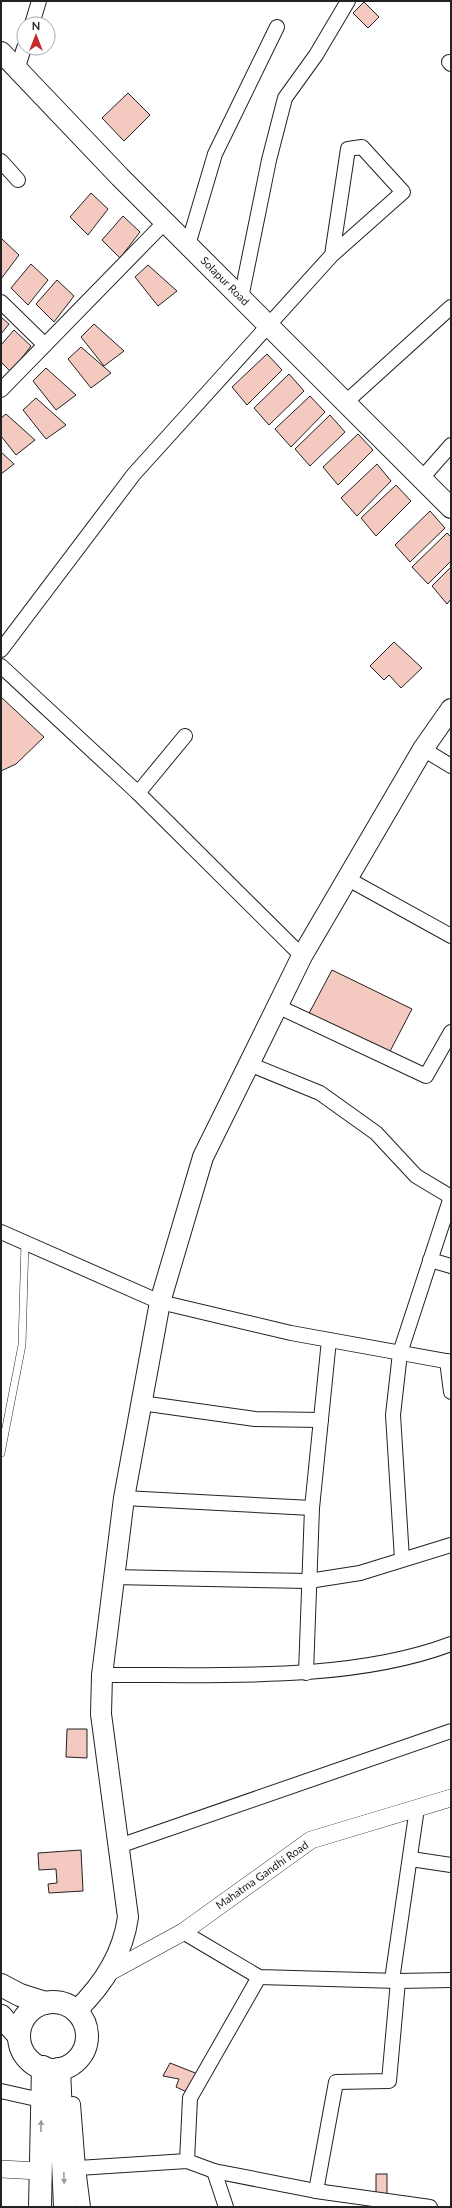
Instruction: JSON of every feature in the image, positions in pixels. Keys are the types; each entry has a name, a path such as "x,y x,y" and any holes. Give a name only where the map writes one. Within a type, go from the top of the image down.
{"main road":[{"name":"Solapur Road","path":"1,52 165,222 451,508"},
{"path":"76,2011 92,1995 108,1973 125,1936 128,1917 100,1714 102,1675 124,1498 160,1302 203,1156 302,956 424,749 451,709"},
{"path":"1,1985 20,1995 45,2002 56,2002 67,2005 76,2011 83,2020 87,2031 86,2042 82,2052 75,2061 51,2068 33,2064 25,2056 20,2046 18,2035 26,2014 45,2002"},
{"path":"1,2016 18,2035"},
{"path":"40,2207 41,2100 51,2068"},
{"path":"51,2068 65,2207"}],"street":[{"path":"34,16 39,1"},
{"path":"241,298 269,160 285,98 316,55 348,1"},
{"path":"188,245 215,154 277,27"},
{"path":"18,70 22,56"},
{"path":"1,650 134,474 270,326 332,255 403,192 362,147 348,150 332,255"},
{"path":"1,161 18,180"},
{"path":"1,390 165,222"},
{"path":"1,302 45,345"},
{"path":"346,402 451,307"},
{"path":"422,478 451,445"},
{"path":"1,666 138,793 302,956"},
{"path":"138,793 185,736"},
{"path":"424,749 451,766"},
{"path":"348,878 451,936"},
{"path":"277,1006 426,1076 451,1032"},
{"path":"249,1064 320,1093 376,1133 416,1176 451,1197 400,1353 393,1415 402,1559"},
{"path":"1,1232 160,1302 291,1333 449,1362 451,1392"},
{"path":"430,1260 451,1266"},
{"path":"306,1672 312,1508 329,1340"},
{"path":"141,1403 255,1419 321,1420"},
{"path":"124,1498 312,1508"},
{"path":"114,1577 309,1581 360,1573 451,1545"},
{"path":"102,1675 306,1672 370,1664 433,1651 451,1644"},
{"path":"119,1846 451,1731"},
{"name":"Mahatma Gandhi Road","path":"108,1973 183,1932 311,1840 451,1798"},
{"path":"316,2191 336,2082 389,2081 395,1981 417,1808"},
{"path":"411,1859 451,1865"},
{"path":"183,1932 259,1977 395,1981 451,1980"},
{"path":"186,2161 190,2098 259,1977"},
{"path":"1,2091 16,2093 41,2100"},
{"path":"73,2104 78,2168 84,2207"},
{"path":"78,2168 186,2161 214,2171 316,2191 430,2207"},
{"path":"1,2169 40,2171"},
{"path":"214,2171 226,2207"}],"lane":[{"path":"1,1453 22,1345 25,1242"}],"building":[{"path":"364,2 379,17 368,28 353,13"},
{"path":"128,93 150,115 124,141 102,118"},
{"path":"91,193 108,209 88,235 70,217"},
{"path":"123,216 140,232 120,258 102,240"},
{"path":"2,239 19,255 1,279 1,240"},
{"path":"31,264 48,280 28,305 11,288"},
{"path":"148,265 177,291 158,306 135,277"},
{"path":"57,280 74,296 54,322 36,304"},
{"path":"1,317 9,324 1,334"},
{"path":"94,324 124,351 104,366 81,337"},
{"path":"14,330 31,346 11,372 1,362 1,345"},
{"path":"81,347 111,373 91,388 68,359"},
{"path":"267,354 282,370 247,405 232,387"},
{"path":"46,368 76,395 56,410 33,381"},
{"path":"289,374 304,391 269,425 254,408"},
{"path":"310,396 325,412 291,447 275,429"},
{"path":"36,398 66,425 46,439 23,410"},
{"path":"6,414 35,440 16,455 1,436 1,418"},
{"path":"330,415 345,432 310,466 295,449"},
{"path":"358,434 373,450 338,485 323,467"},
{"path":"1,452 14,464 1,474"},
{"path":"377,464 391,481 357,516 341,498"},
{"path":"396,485 411,501 376,536 361,518"},
{"path":"430,511 445,528 410,562 395,545"},
{"path":"447,533 451,537 451,561 428,584 412,567"},
{"path":"451,567 451,599 447,604 432,586"},
{"path":"394,642 422,668 401,688 389,675 384,680 370,666"},
{"path":"1,697 44,737 16,764 1,771"},
{"path":"332,970 412,1009 387,1057 306,1019"},
{"path":"67,1729 87,1729 87,1758 66,1757"},
{"path":"81,1850 83,1891 49,1893 48,1884 57,1883 56,1869 39,1870 38,1853"},
{"path":"170,2063 203,2076 191,2094 176,2087 179,2079 163,2076"},
{"path":"376,2174 387,2174 387,2195 376,2195"}]}
